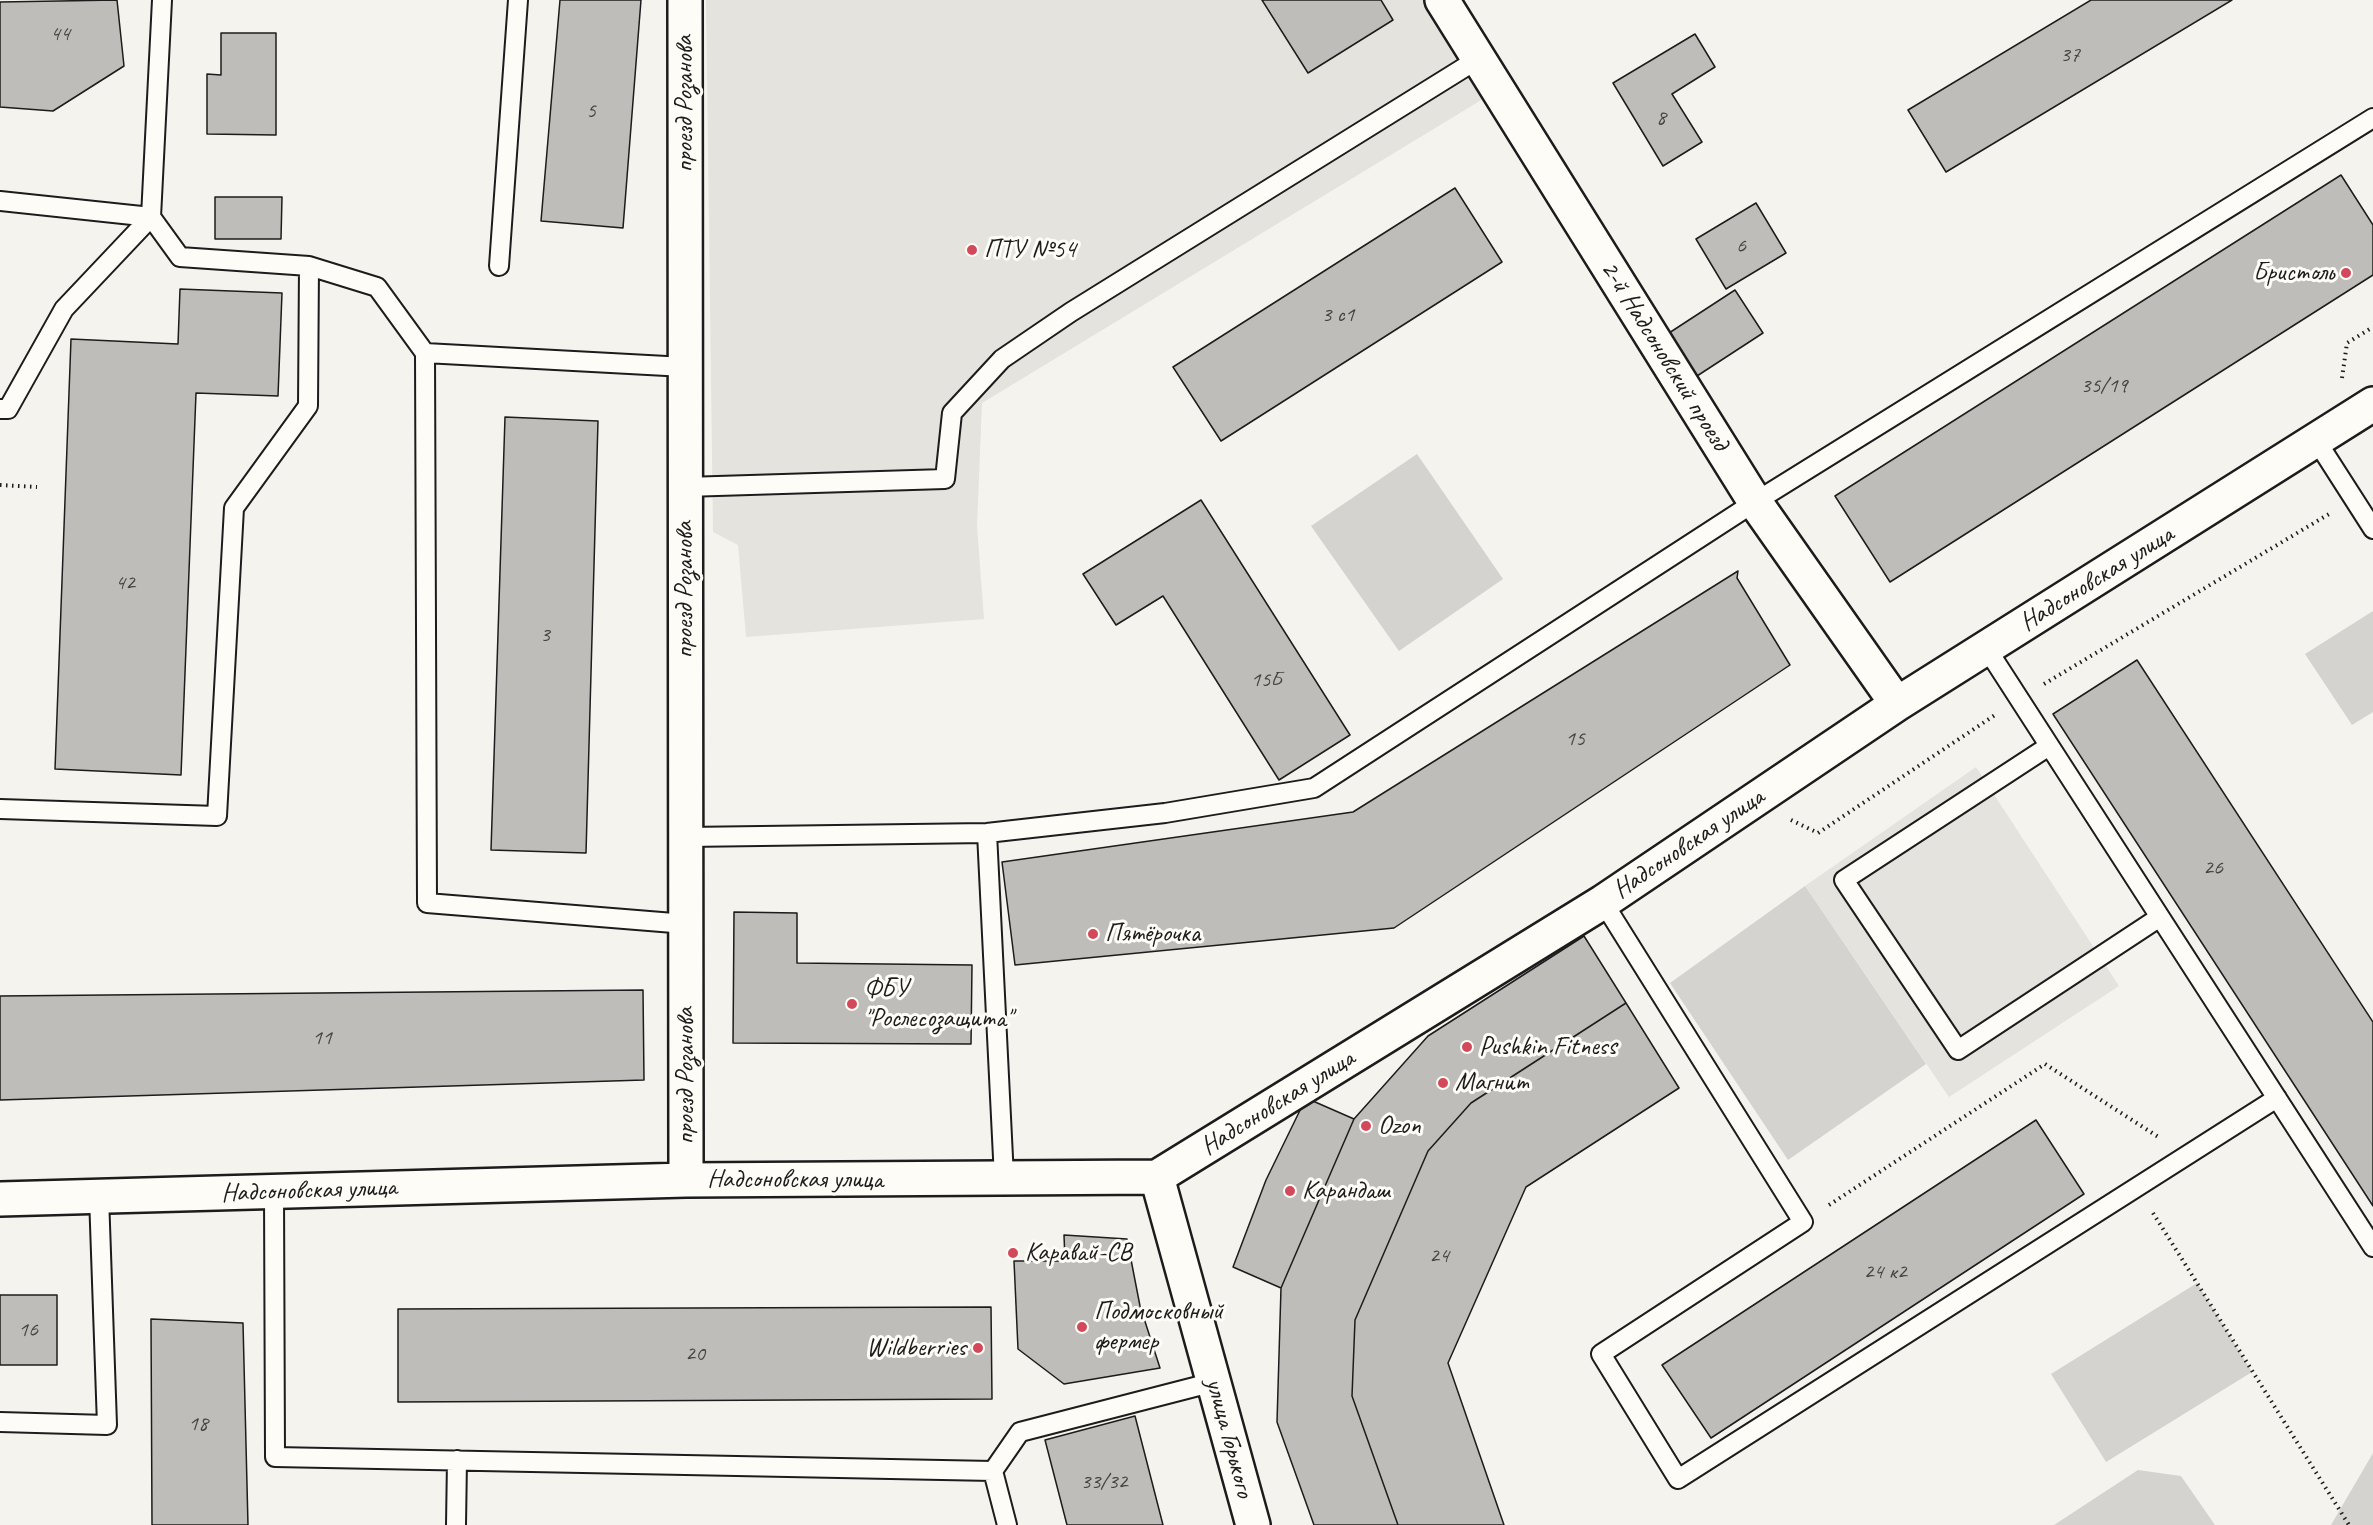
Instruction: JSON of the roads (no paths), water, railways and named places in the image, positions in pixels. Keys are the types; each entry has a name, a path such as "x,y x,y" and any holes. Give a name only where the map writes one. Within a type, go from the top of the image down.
{"street":[{"name":"проезд Розанова","path":"685,0 686,1180"},
{"name":"2-й Надсоновский проезд","path":"1442,0 1755,502 1897,704"},
{"name":"Надсоновская улица","path":"0,1199 686,1180 1157,1178 1603,902 1897,704 2373,404"},
{"name":"улица Горького","path":"1157,1178 1253,1525"}],"lane":[{"path":"162,0 151,217 180,257 309,266 377,287 425,353 427,903 686,924"},
{"path":"500,266 518,0"},
{"path":"685,487 945,479 952,413 1002,359 1071,312 1478,59"},
{"path":"686,837 987,833 1165,813 1314,788 1755,502 2373,118"},
{"path":"0,201 151,217"},
{"path":"0,409 8,409 64,309 151,217"},
{"path":"0,809 217,816 234,508 308,406 309,266"},
{"path":"425,353 685,367"},
{"path":"2316,440 2373,529"},
{"path":"1986,649 2373,1247"},
{"path":"2049,746 1844,880 1958,1050 2160,917"},
{"path":"987,833 1004,1178"},
{"path":"1603,902 1803,1222 1601,1354 1678,1479 2277,1098"},
{"path":"274,1192 275,1457 993,1471"},
{"path":"0,1422 106,1425 99,1196"},
{"path":"1007,1525 993,1471 1020,1432 1214,1382"},
{"path":"456,1525 457,1460"}],"place":[{"name":"ПТУ №54","path":"972,250"},
{"name":"Бристоль","path":"2346,273"},
{"name":"Пятёрочка","path":"1093,934"},
{"name":"ФБУ \"Рослесозащита\"","path":"852,1004"},
{"name":"Pushkin Fitness","path":"1467,1047"},
{"name":"Магнит","path":"1443,1083"},
{"name":"Ozon","path":"1366,1126"},
{"name":"Карандаш","path":"1290,1191"},
{"name":"Каравай-СВ","path":"1013,1253"},
{"name":"Подмосковный фермер","path":"1082,1327"},
{"name":"Wildberries","path":"978,1348"}]}
